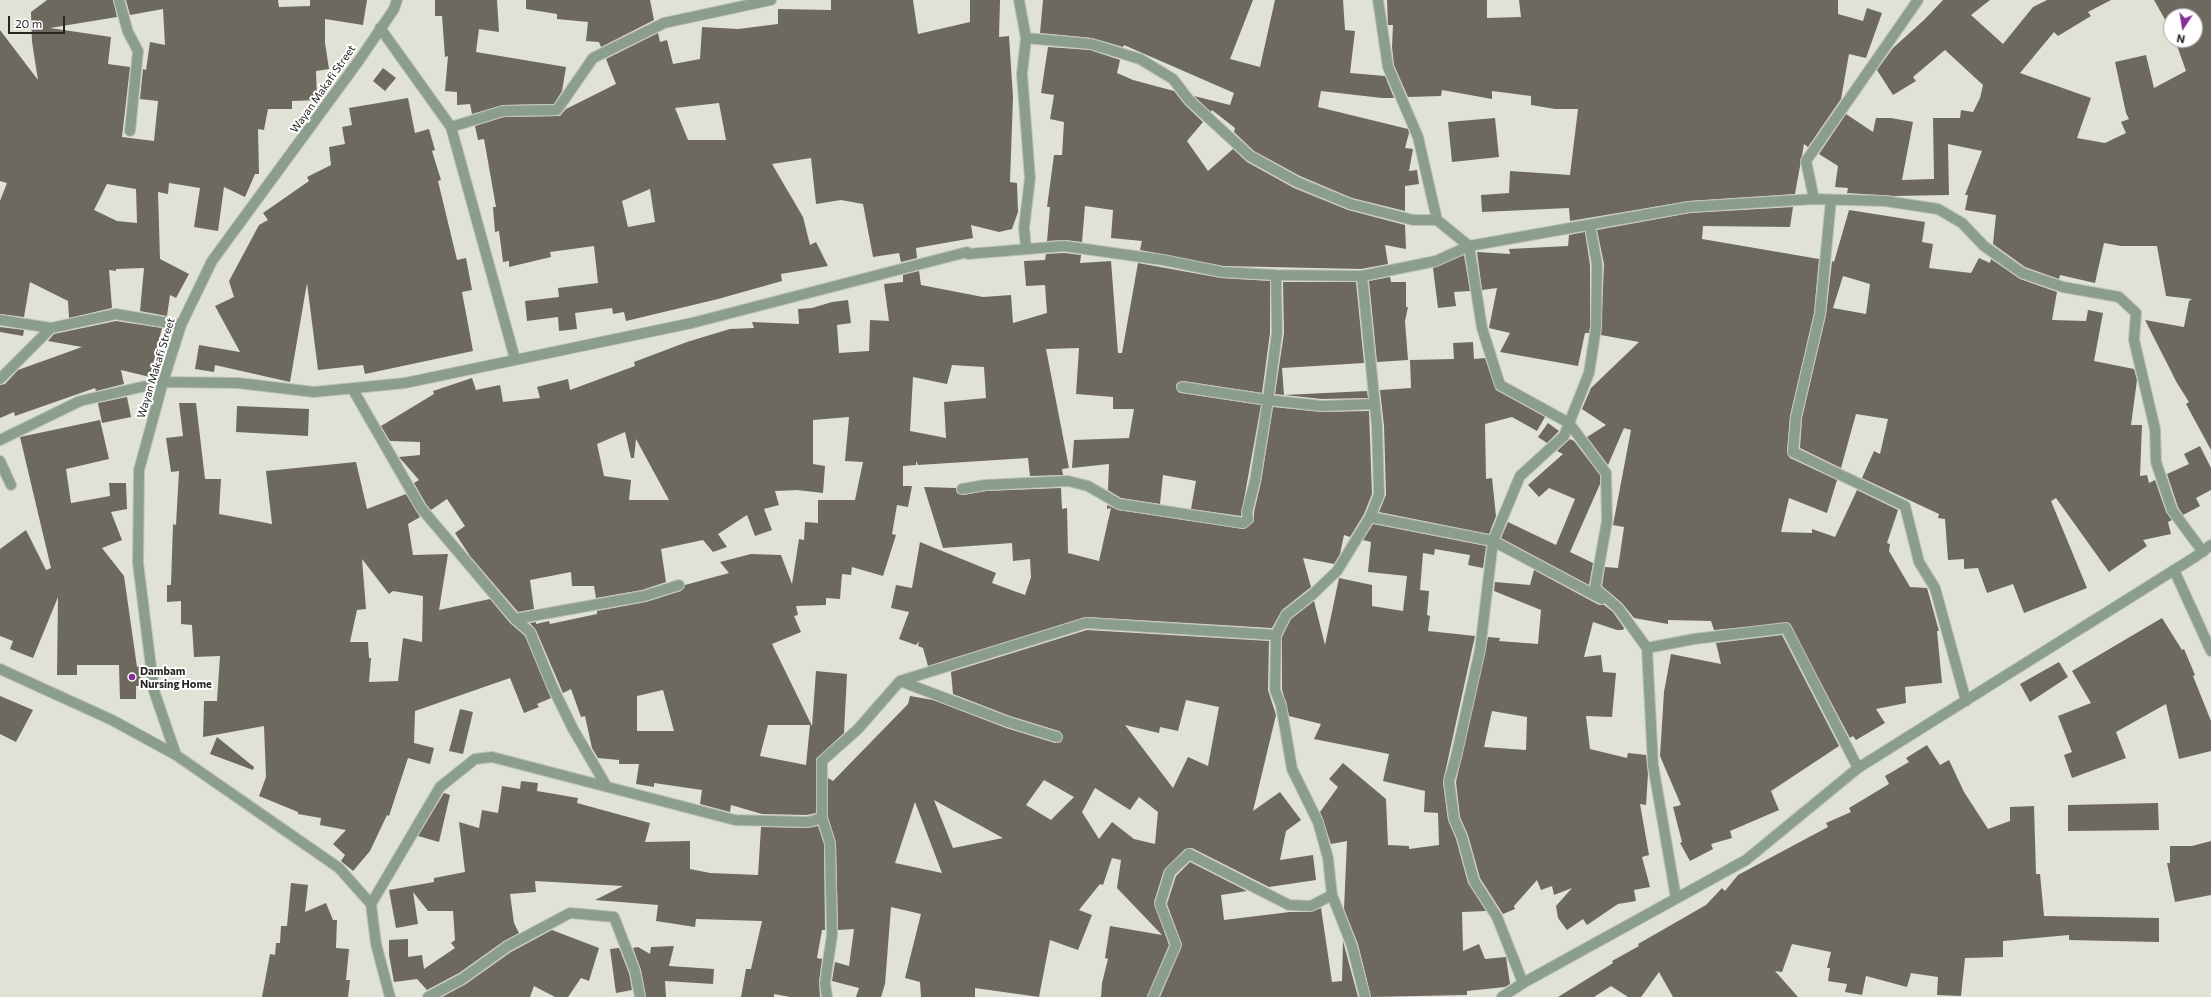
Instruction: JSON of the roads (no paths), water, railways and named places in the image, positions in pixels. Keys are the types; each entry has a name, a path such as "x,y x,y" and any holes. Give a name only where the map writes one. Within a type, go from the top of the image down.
{"street":[{"path":"119,0 128,32 138,51 130,131"},
{"name":"Wayan Makafi Street","path":"176,755 154,691 138,564 139,470 163,382 181,324 212,261 307,133 394,9 397,0"},
{"path":"451,127 503,111 557,110 593,58 664,23 771,0"},
{"path":"1020,0 1026,38 1022,74 1030,178 1024,228 1026,248"},
{"path":"1378,0 1388,67 1418,137 1437,220 1469,246 1482,328 1500,385 1570,422 1606,474 1608,521 1595,588 1618,608 1647,648 1653,764 1676,898"},
{"path":"1814,199 1806,161 1918,0"},
{"path":"380,28 451,127 515,359"},
{"path":"1026,38 1091,44 1140,59 1174,79 1189,100 1250,156 1297,182 1350,204 1388,215 1414,220 1437,220"},
{"path":"0,440 80,401 163,382 238,383 314,392 405,383 692,323 966,252 968,254 1064,246 1164,260 1222,272 1276,275 1362,276 1436,261 1469,246 1590,226 1689,207 1814,199 1885,202 1938,209 1962,223 1984,246 2022,273 2063,287 2119,297 2136,313 2134,340 2155,429 2156,462 2172,510 2202,552"},
{"path":"1831,200 1820,314 1796,417 1793,452 1905,506 1919,562 1936,588 1966,701"},
{"path":"1523,982 1497,918 1474,881 1462,837 1454,819 1449,781 1456,757 1480,650 1493,541 1520,476 1564,436 1589,373 1596,328 1597,264 1590,226"},
{"path":"962,489 985,485 1068,481 1088,486 1119,504 1243,523 1248,519 1247,512 1255,481 1277,333 1276,275"},
{"path":"1362,276 1377,426 1379,495 1370,517 1337,570 1314,594 1286,615 1276,635 1275,690 1280,705 1292,769 1318,822 1328,858 1332,895 1352,946 1365,997"},
{"path":"0,320 51,328 116,314 181,324"},
{"path":"0,379 51,328"},
{"path":"1182,386 1268,400 1322,406 1374,404"},
{"path":"352,388 421,508 515,619 530,632 573,729 607,787"},
{"path":"0,461 11,486"},
{"path":"1370,517 1493,541 1618,608"},
{"path":"1502,997 1523,982 1746,860 1858,768 2174,570 2211,545"},
{"path":"2174,570 2211,651"},
{"path":"515,619 644,596 679,585"},
{"path":"827,997 825,983 832,935 830,843 822,818 822,761 858,729 900,681 1086,623 1276,635"},
{"path":"1647,648 1694,639 1786,628 1858,768"},
{"path":"0,669 112,720 176,755 339,868 371,904 376,944 390,997"},
{"path":"900,681 1008,722 1056,737"},
{"path":"371,904 440,787 475,759 492,757 735,820 808,822 822,818"},
{"path":"1153,997 1176,945 1160,904 1170,872 1189,854 1289,905 1311,906 1332,895"},
{"path":"428,997 462,979 508,946 570,912 614,917 635,971 640,997"}],"place":[{"name":"Dambam Nursing Home","path":"132,677"}]}
